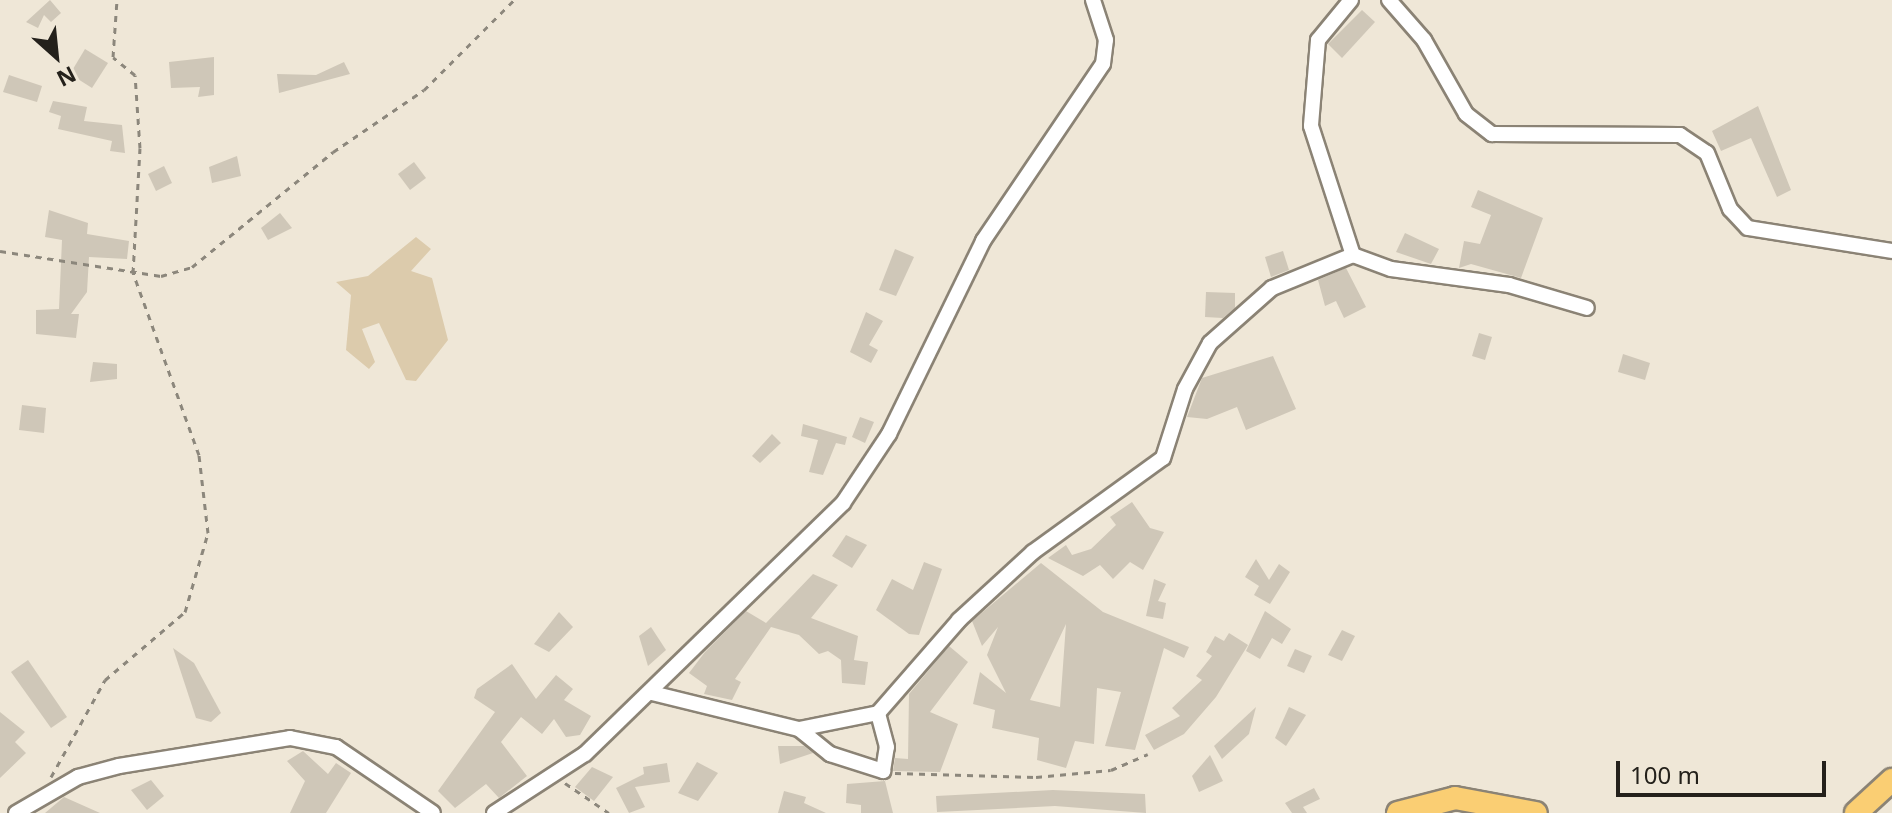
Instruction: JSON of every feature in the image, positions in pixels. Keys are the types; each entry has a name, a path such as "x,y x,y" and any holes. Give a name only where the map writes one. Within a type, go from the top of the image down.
{"highway":[{"path":"1856,813 1892,780"},
{"path":"1398,813 1455,798 1536,813"}],"street":[{"path":"494,813 555,777 652,693 811,540 867,469 983,241 1103,64 1106,40 1093,0"},
{"path":"1351,0 1318,40 1311,101 1321,172 1353,255"},
{"path":"1389,0 1484,130 1514,137 1617,129 1680,135 1707,153 1730,209 1748,228 1892,251"},
{"path":"799,729 878,713 959,620 1033,552 1163,458 1185,389 1210,343 1272,288 1353,255 1391,269 1509,285 1587,308"},
{"path":"652,693 799,729 830,754 883,771 887,747 878,713"},
{"path":"16,813 78,777 147,759 290,738 336,747 433,813"}],"path":[{"path":"39,798 105,680 185,612 205,560 199,455 133,273 140,148 135,75 113,57 117,0"},
{"path":"0,251 133,273 176,274 211,255 333,152 424,90 514,0"},
{"path":"883,771 1036,777 1111,770 1148,754"},
{"path":"555,777 609,813"}],"shaded area":[{"path":"416,237 431,249 411,271 432,278 448,340 416,381 406,380 379,323 362,329 375,362 369,369 346,350 351,295 336,282 368,276"}],"building":[{"path":"50,0 61,13 51,22 44,15 38,28 26,22"},
{"path":"1362,10 1375,22 1342,58 1328,44"},
{"path":"85,49 108,63 92,88 70,74"},
{"path":"214,57 214,95 198,97 200,87 171,88 169,62"},
{"path":"344,62 350,74 279,93 277,74 316,75"},
{"path":"9,75 42,86 37,102 3,92"},
{"path":"53,101 87,107 84,121 122,125 125,153 110,151 112,141 58,129 61,116 49,112"},
{"path":"1758,106 1791,190 1777,197 1751,138 1721,151 1712,131"},
{"path":"237,156 241,176 212,183 209,167"},
{"path":"414,162 426,178 410,190 398,174"},
{"path":"164,166 172,183 156,191 148,174"},
{"path":"1478,190 1543,218 1521,278 1471,264 1459,268 1464,241 1480,244 1491,215 1471,207"},
{"path":"49,210 88,223 87,234 129,241 127,259 89,257 87,292 71,314 79,314 76,338 36,334 36,310 59,309 62,240 45,237"},
{"path":"280,213 292,228 268,240 261,228"},
{"path":"1405,233 1439,249 1431,264 1396,252"},
{"path":"895,249 914,257 896,296 879,290"},
{"path":"1283,251 1289,270 1271,277 1265,257"},
{"path":"1346,268 1366,307 1344,318 1336,301 1325,306 1318,280"},
{"path":"1206,292 1235,293 1235,308 1223,318 1205,317"},
{"path":"866,312 883,321 869,345 878,350 871,363 850,352"},
{"path":"1479,333 1492,337 1485,360 1472,356"},
{"path":"1623,354 1650,363 1645,380 1618,372"},
{"path":"1273,356 1296,409 1246,430 1237,407 1207,419 1187,417 1202,378"},
{"path":"93,362 117,364 117,379 90,382"},
{"path":"22,405 46,408 44,433 19,430"},
{"path":"860,417 874,422 865,443 852,437"},
{"path":"803,424 847,437 845,445 836,443 823,475 809,472 818,440 801,436"},
{"path":"772,434 781,443 760,463 752,456"},
{"path":"1132,502 1150,528 1164,532 1143,570 1130,562 1113,579 1100,565 1083,576 1048,558 1066,545 1072,555 1091,549 1116,525 1110,517"},
{"path":"846,535 867,545 852,568 832,556"},
{"path":"1256,559 1269,580 1279,564 1290,572 1270,604 1254,595 1259,586 1245,577"},
{"path":"924,562 942,569 919,635 909,634 876,610 892,579 913,590"},
{"path":"1041,563 1103,612 1189,647 1184,658 1164,648 1135,750 1105,746 1121,692 1097,688 1094,744 1075,741 1066,768 1037,760 1039,738 992,728 995,710 973,704 980,672 1006,693 987,655 998,627 982,646 972,621","holes":["1066,624 1060,707 1030,700"]},
{"path":"813,574 838,585 811,618 858,636 854,660 868,662 865,685 842,683 841,660 828,651 819,654 799,635 771,627 735,679 741,682 732,700 704,694 707,686 689,673 705,652 746,611 766,623"},
{"path":"1154,579 1166,584 1158,601 1166,603 1163,619 1146,616"},
{"path":"1265,611 1291,629 1282,644 1272,638 1260,659 1246,651"},
{"path":"559,612 573,627 549,652 534,644"},
{"path":"651,627 666,650 648,666 639,636"},
{"path":"1342,630 1355,636 1342,661 1328,655"},
{"path":"1229,633 1248,645 1216,697 1184,734 1154,750 1145,735 1180,716 1172,708 1202,680 1196,676 1212,656 1206,652 1215,636 1224,641"},
{"path":"949,646 968,662 930,712 958,724 940,772 893,771 895,758 908,759 909,694"},
{"path":"173,648 194,663 221,713 211,722 196,718"},
{"path":"1295,649 1312,656 1304,673 1287,666"},
{"path":"28,660 67,717 51,728 11,672"},
{"path":"512,664 536,699 556,675 573,689 564,700 591,716 580,735 566,737 554,719 542,734 521,717 501,742 527,776 499,798 486,784 455,808 438,791 495,712 474,698 477,689"},
{"path":"1256,707 1249,734 1222,759 1214,746"},
{"path":"1289,707 1306,715 1286,746 1275,738"},
{"path":"0,712 25,732 15,742 26,753 0,778"},
{"path":"778,746 804,746 813,753 780,764"},
{"path":"303,751 328,774 336,763 351,773 326,813 290,813 305,781 287,761"},
{"path":"1210,755 1223,781 1199,792 1192,776"},
{"path":"697,762 718,773 698,801 678,793"},
{"path":"667,763 670,782 635,787 645,807 629,813 616,788 644,774 643,767"},
{"path":"592,767 613,777 594,801 575,787"},
{"path":"151,780 164,796 147,810 131,790"},
{"path":"885,781 893,813 861,813 861,805 846,803 847,784"},
{"path":"1314,788 1320,799 1303,807 1307,813 1292,813 1285,803"},
{"path":"1053,790 1145,794 1146,813 1055,806 937,812 936,796"},
{"path":"784,791 806,797 804,803 826,813 778,813"},
{"path":"64,797 100,813 45,813"}]}
